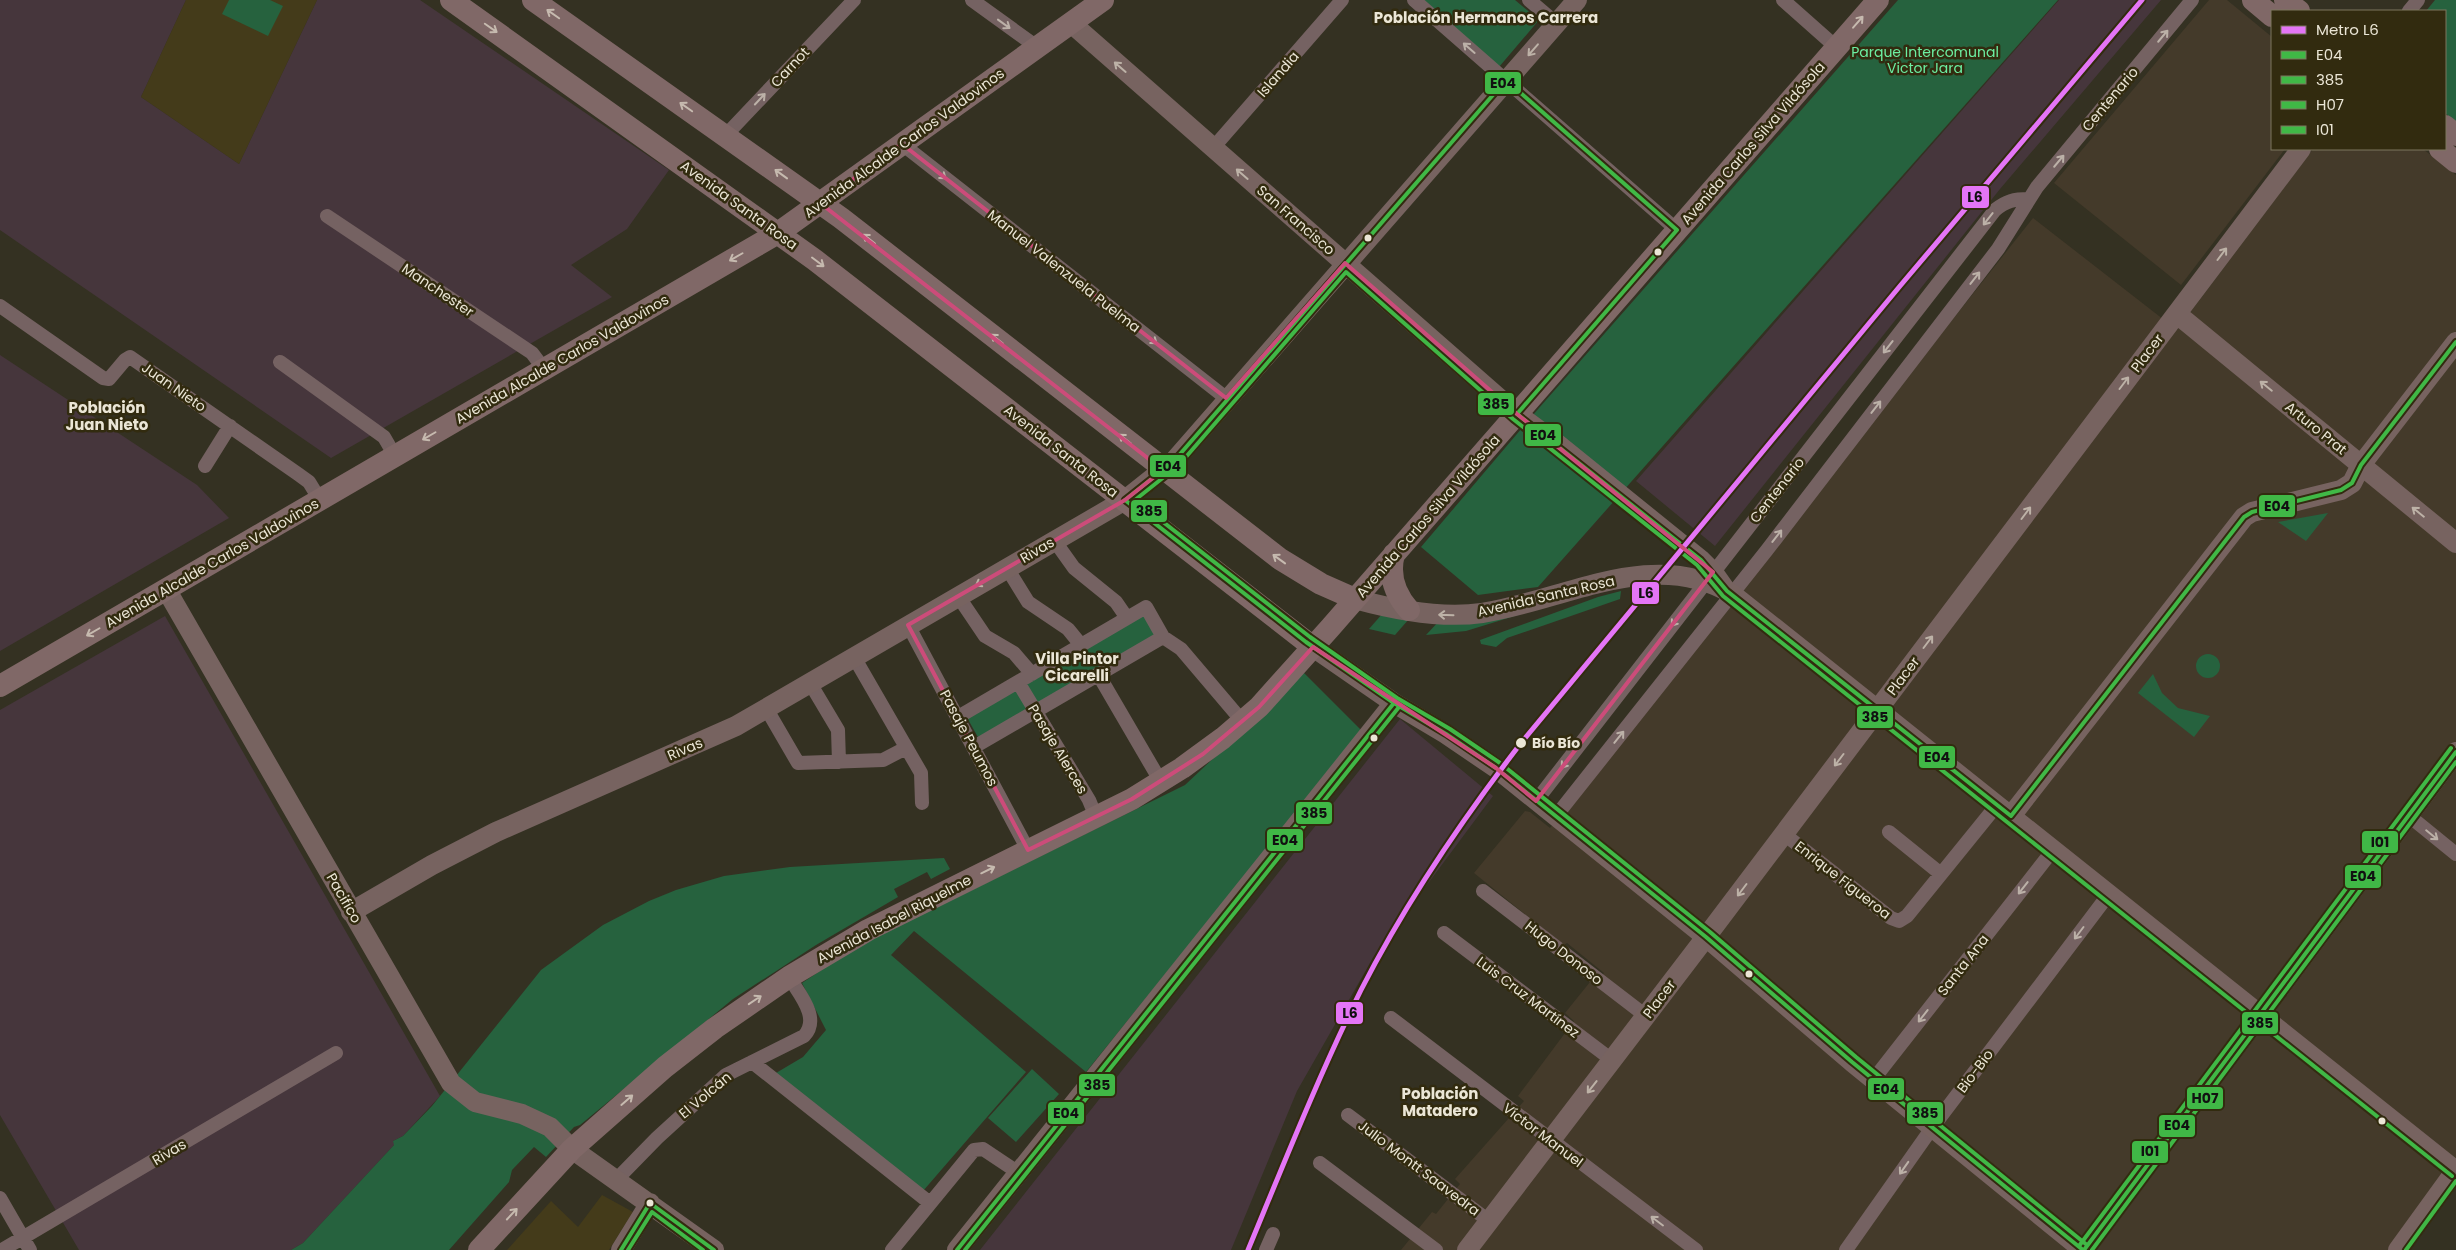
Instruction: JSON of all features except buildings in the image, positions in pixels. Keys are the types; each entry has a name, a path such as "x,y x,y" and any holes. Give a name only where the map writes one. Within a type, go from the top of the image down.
{"main road":[{"name":"Avenida Santa Rosa","path":"451,0 778,233 1313,647"},
{"name":"Avenida Santa Rosa","path":"533,0 820,203 1280,559 1321,584 1355,599"},
{"name":"Avenida Alcalde Carlos Valdovinos","path":"0,686 778,233 1103,0"},
{"name":"Avenida Carlos Silva Vildósola","path":"1313,647 1878,0"},
{"path":"2253,0 2271,15"},
{"path":"2285,0 2298,10"},
{"path":"2446,127 2456,135"},
{"path":"2441,150 2456,162"},
{"path":"1394,554 1391,567 1394,586 1409,610"},
{"path":"1321,584 1332,604 1333,619 1330,628"},
{"name":"Avenida Isabel Riquelme","path":"479,1250 572,1149 665,1067 715,1028 789,977 868,930 1096,817 1161,782 1203,754 1243,722 1313,647"}],"street":[{"name":"Carnot","path":"726,135 854,0"},
{"path":"972,0 1038,47"},
{"name":"Islandia","path":"1213,148 1342,0"},
{"path":"1414,0 1676,230"},
{"path":"1529,0 1556,23"},
{"name":"Rivas","path":"351,912 432,865 496,832 736,726 1125,500 1174,460 1226,398 1576,0"},
{"path":"1783,0 1836,47"},
{"name":"Centenario","path":"1556,816 1998,249 2018,220 2029,199 2192,0"},
{"path":"2410,10 2418,0"},
{"name":"San Francisco","path":"1071,23 1517,414 1556,442 1729,592 2456,1171"},
{"name":"Manuel Valenzuela Puelma","path":"902,144 1226,398"},
{"name":"Placer","path":"1467,1250 1706,937 2300,150"},
{"name":"Centenario","path":"1536,801 1995,210 2004,202 2015,199 2029,199"},
{"name":"Manchester","path":"327,216 532,353 544,369"},
{"name":"Juan Nieto","path":"0,306 103,378 109,379 125,360 130,357 309,482 320,500"},
{"name":"Arturo Prat","path":"2177,314 2456,541"},
{"path":"2004,810 2244,517 2252,512 2346,488 2352,483 2361,464 2456,342"},
{"path":"280,362 384,437 395,456"},
{"path":"205,466 230,426"},
{"path":"1054,540 1074,568 1116,602 1127,618"},
{"path":"1007,568 1028,602 1068,629 1081,645"},
{"name":"Avenida Santa Rosa","path":"1355,599 1409,610 1449,615 1481,613 1621,578 1640,576 1710,576"},
{"name":"Pacifico","path":"166,589 451,1083 475,1102 538,1120 550,1127 572,1149 714,1250"},
{"path":"958,596 985,636 1014,653 1032,674"},
{"path":"958,717 1146,607 1163,637 1181,649 1243,722"},
{"name":"Pasaje Peumos","path":"908,625 1028,850"},
{"path":"974,746 1163,637"},
{"name":"Avenida Santa Rosa","path":"1313,647 1394,704 1446,734 1496,768 1706,937 1873,1080 2083,1250"},
{"path":"854,657 921,772 922,803"},
{"path":"1098,674 1161,782"},
{"name":"Pasaje Alerces","path":"1018,682 1088,800 1096,817"},
{"path":"810,683 838,730 839,762"},
{"path":"957,1250 1394,704"},
{"path":"766,708 798,763 883,760 906,748"},
{"path":"2083,1250 2456,752"},
{"name":"Enrique Figueroa","path":"1784,834 1896,921 1905,918 1941,874 2004,810"},
{"path":"2408,816 2456,854"},
{"path":"1890,832 1941,874"},
{"name":"Santa Ana","path":"1873,1080 2053,850"},
{"name":"Hugo Donoso","path":"1483,890 1646,1016"},
{"name":"Bio-Bio","path":"1846,1250 1932,1128 2109,894"},
{"name":"Luis Cruz Martínez","path":"1444,933 1612,1060"},
{"name":"El Volcán","path":"616,1180 705,1092 726,1075 804,1036 809,1031 811,1015 789,977"},
{"name":"Víctor Manuel","path":"1391,1018 1550,1141 1696,1250"},
{"name":"Rivas","path":"2,1250 26,1244 336,1053"},
{"path":"752,1062 930,1203"},
{"name":"Julio Montt Saavedra","path":"1348,1115 1489,1221"},
{"path":"892,1250 974,1150 983,1149 1018,1174"},
{"path":"1320,1162 1436,1250"},
{"path":"2398,1250 2456,1171"},
{"path":"0,1198 26,1244"},
{"path":"621,1250 650,1203"},
{"path":"1266,1250 1273,1234"}],"highlighted area":[{"path":"902,144 1226,398 1345,263 1517,414 1713,572 1536,801 1496,768 1313,647 1259,707 1203,754 1132,799 1028,850 908,625 1125,500 1163,470 820,203"}],"shaded area":[{"path":"0,0 186,0 141,97 239,164 317,0 420,0 669,170 627,229 571,265 612,297 331,458 0,230"},
{"path":"186,0 317,0 239,164 141,97"},
{"path":"2059,0 2161,0 2000,189 1715,546 1636,481"},
{"path":"2209,0 2227,0 2271,36 2271,150 2284,150 2181,285 2054,183"},
{"path":"2312,150 2424,150 2456,175 2456,1161 2391,1250 1401,1250 1432,1212 1436,1214 1460,1184 1455,1179 1524,1101 1518,1096 1574,1021 1565,1013 1590,982 1594,985 1604,973 1567,943 1564,945 1547,932 1474,873 1525,811 1530,812 1550,828 2033,218 2177,330"},
{"path":"0,355 197,485 229,518 0,651"},
{"path":"165,616 440,1096 403,1136 393,1141 395,1144 303,1243 291,1250 79,1250 0,1115 0,710"},
{"path":"1400,719 1493,796 1374,956 1297,1091 1231,1250 980,1250"},
{"path":"602,1195 633,1212 609,1250 507,1250 551,1201 578,1227"}],"green space":[{"path":"229,0 270,0 283,6 268,36 222,14"},
{"path":"1424,0 1515,0 1539,20 1499,67"},
{"name":"Parque Intercomunal Victor Jara","path":"1898,0 2058,0 1538,587 1478,595 1421,547 1539,408"},
{"path":"2435,0 2456,0 2456,122 2446,114 2446,10 2427,10"},
{"path":"2328,513 2306,541 2278,522"},
{"path":"1621,591 1620,599 1507,638 1496,647 1481,644 1480,640 1598,597"},
{"path":"1145,611 1159,635 979,739 965,714"},
{"path":"1383,613 1409,619 1395,635 1369,629"},
{"path":"1518,615 1466,631 1426,635 1440,620"},
{"path":"2208,654 2217,657 2220,666 2217,675 2208,678 2199,675 2196,666 2199,657"},
{"path":"1304,673 1362,731 1086,1072 914,931 891,955 1026,1072 923,1191 776,1073 803,1057 826,1030 802,983 856,947 1185,785"},
{"path":"2153,674 2162,693 2178,708 2210,716 2194,737 2138,693"},
{"path":"944,858 950,869 931,879 927,872 894,889 898,897 816,945 733,999 580,1125 574,1127 546,1157 534,1147 512,1170 509,1182 449,1250 291,1250 303,1243 394,1145 393,1141 403,1136 432,1106 541,970 603,925 649,901 676,890 724,876 790,867"},
{"path":"1032,1069 1059,1094 1016,1142 988,1118"}],"metro line":[{"name":"L6","path":"1248,1250 1316,1087 1361,990 1378,957 1435,863 1477,802 1521,743 1900,286 2142,0"}],"transit line":[{"name":"E04","path":"2083,1250 1852,1062 1706,937 1496,768 1446,734 1394,703 1306,642 1125,500 1174,461 1506,80 1677,230 1517,414 1701,560 1727,591 2011,816 2244,517 2252,512 2341,490 2352,483 2361,465 2456,342"},
{"name":"385","path":"2087,1245 1856,1057 1710,932 1500,763 1450,729 1397,698 1310,637 1135,500 1179,465 1346,272 1513,419 1697,565 1723,596 2452,1176"},
{"name":"E04","path":"957,1250 1394,703"},
{"name":"385","path":"965,1250 1399,707"},
{"name":"I01","path":"2079,1246 2451,748"},
{"name":"E04","path":"2084,1250 2456,752"},
{"name":"H07","path":"2092,1250 2456,762"},
{"name":"H07","path":"2406,1250 2456,1181"},
{"name":"E04","path":"621,1250 650,1203 714,1250"},
{"name":"385","path":"628,1250 652,1212 703,1250"}],"place":[{"name":"Bío Bío","path":"1521,743"}],"district":[{"name":"Población Hermanos Carrera","path":"1486,17"},
{"name":"Población Juan Nieto","path":"107,416"},
{"name":"Villa Pintor Cicarelli","path":"1077,666"},
{"name":"Población Matadero","path":"1440,1102"}]}
